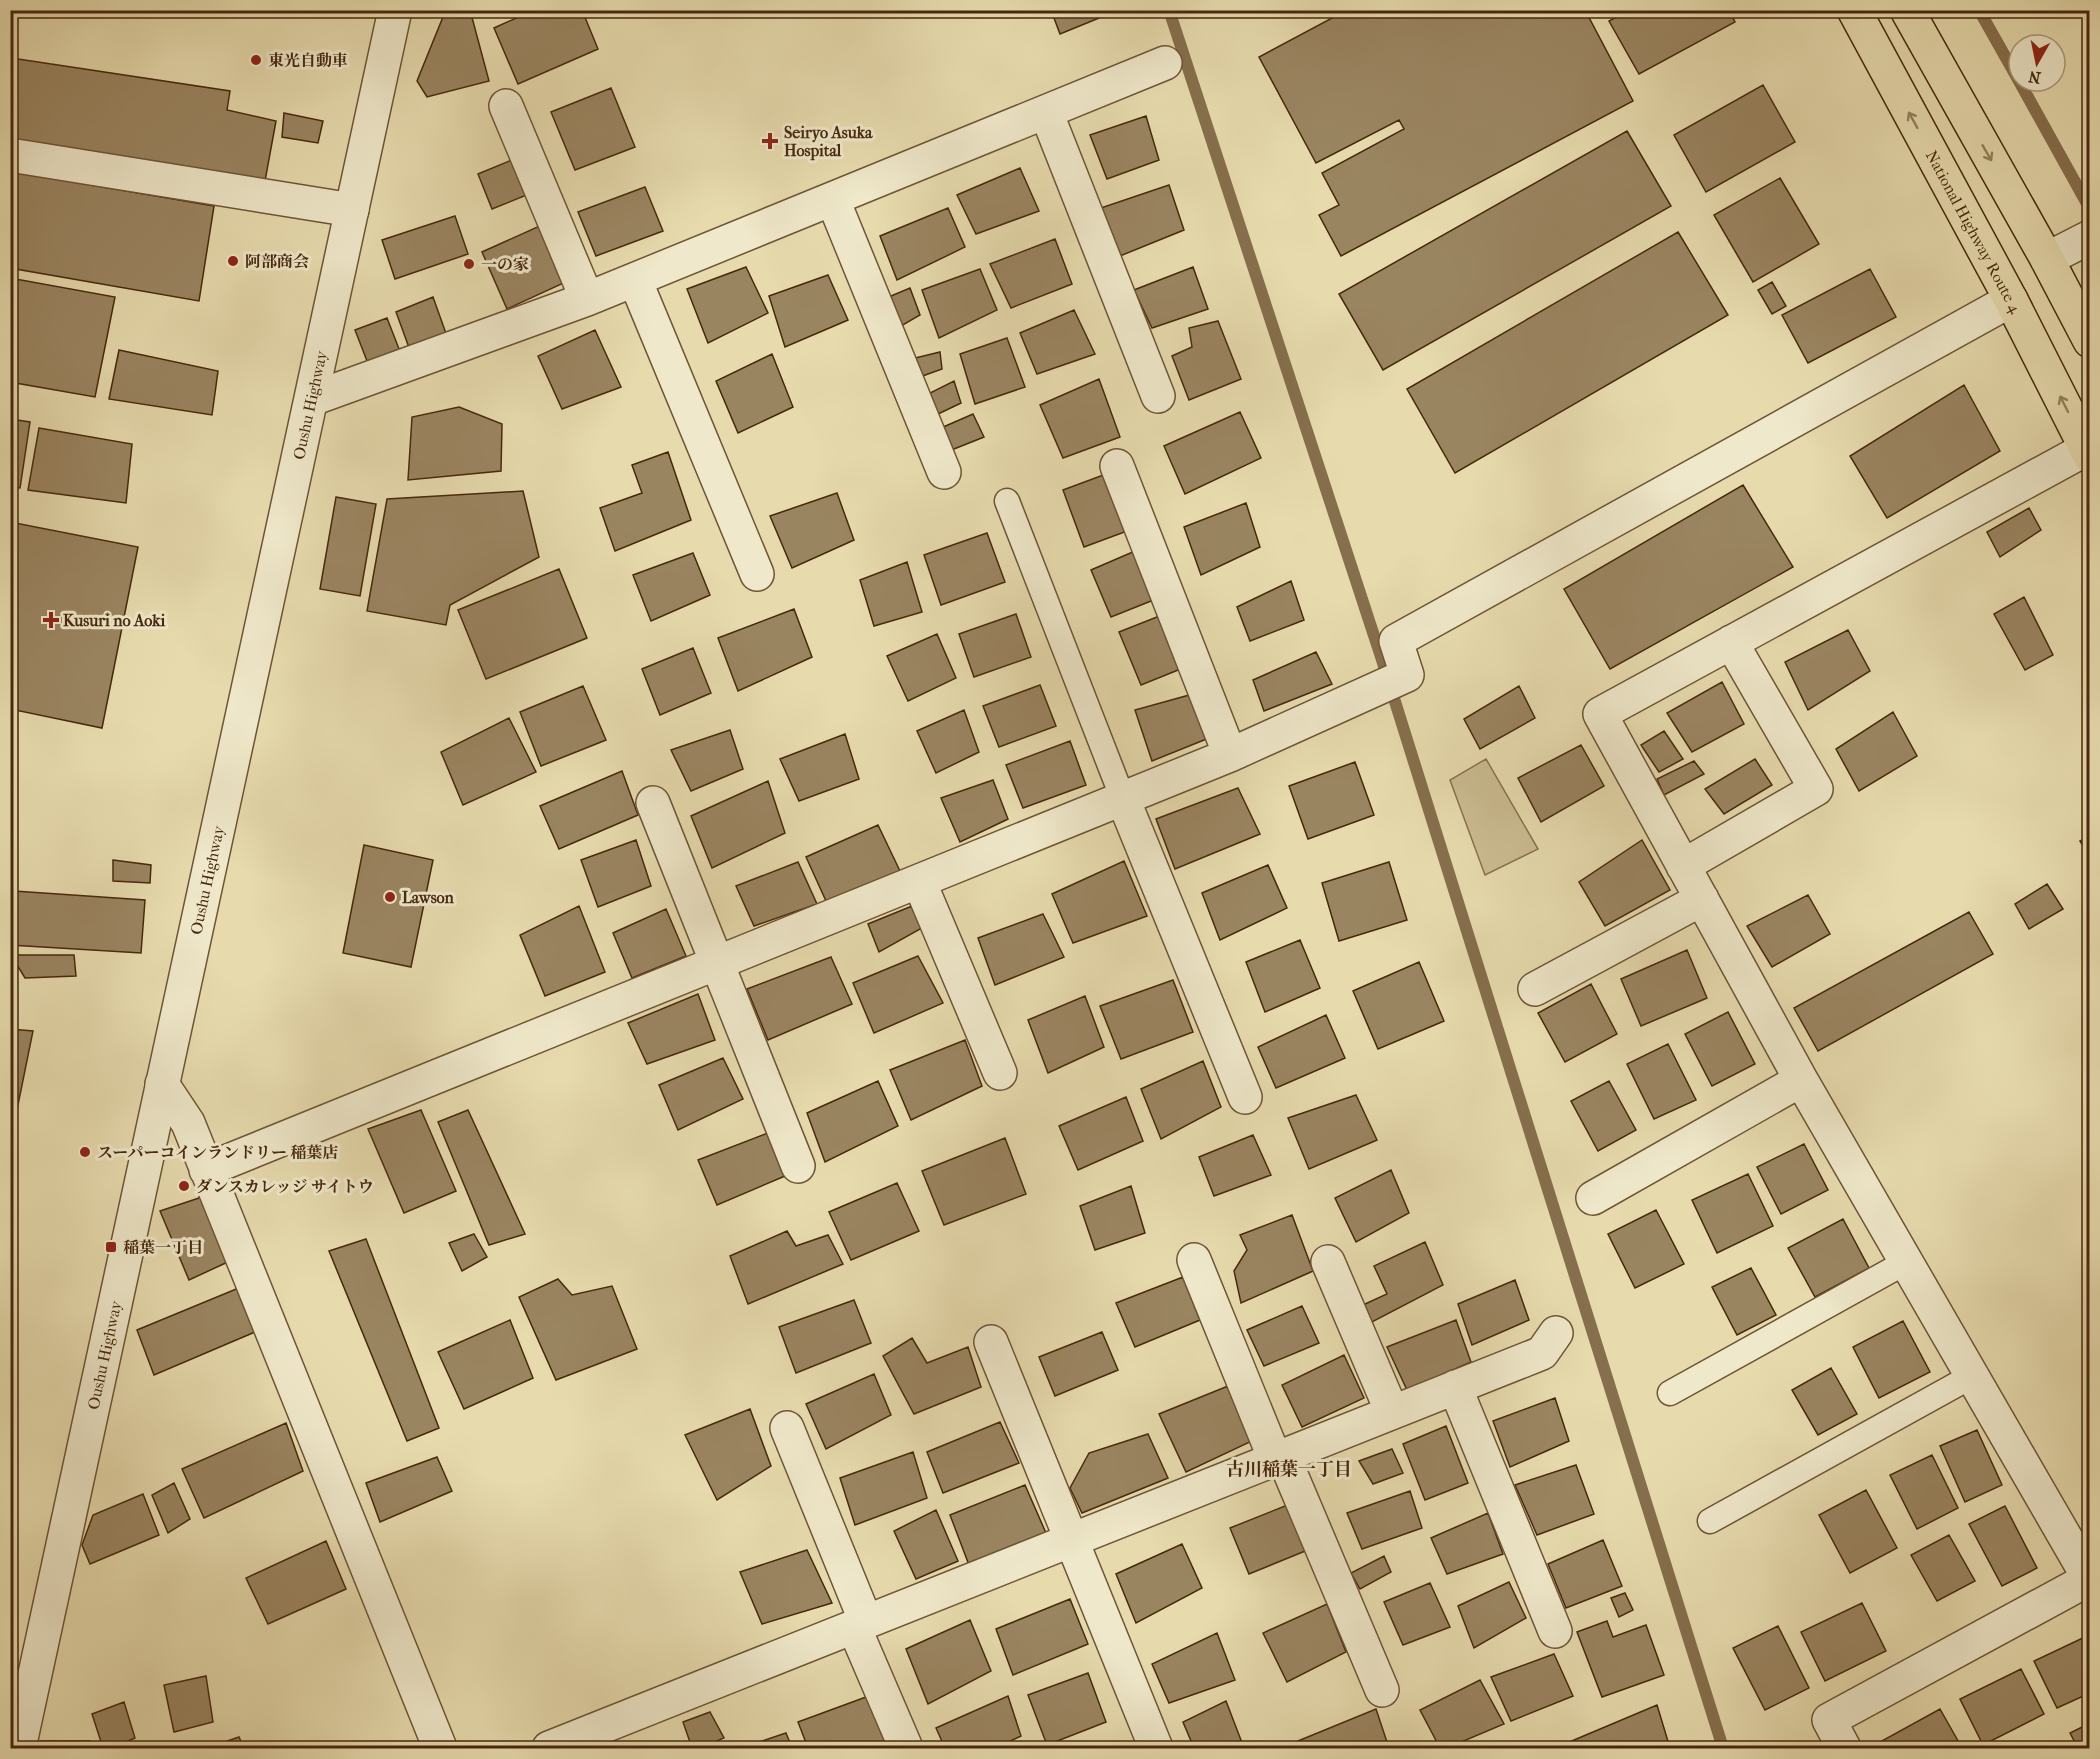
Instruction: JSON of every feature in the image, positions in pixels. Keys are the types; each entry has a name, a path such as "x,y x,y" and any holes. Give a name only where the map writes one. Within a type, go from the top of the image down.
{"highway":[{"name":"National Highway Route 4","path":"1854,10 2011,300 2088,453"},
{"path":"1907,10 2047,259 2090,341"}],"street":[{"name":"Oushu Highway","path":"19,1749 395,10"},
{"path":"312,399 587,299 1165,63"},
{"path":"506,106 587,299"},
{"path":"1046,112 1158,396"},
{"path":"10,155 352,210"},
{"path":"833,200 944,472"},
{"path":"2047,259 2090,237"},
{"path":"635,280 757,574"},
{"path":"206,1170 1124,799 1230,755 1407,675 1396,641 2011,300"},
{"path":"1844,1749 1829,1720 2089,1579 1801,1080 1600,714 2088,453"},
{"path":"1117,466 1230,755"},
{"path":"1683,866 1816,789 1731,642"},
{"path":"1124,799 1245,1097"},
{"path":"654,803 798,1166"},
{"path":"919,881 1000,1073"},
{"path":"1535,989 1702,899"},
{"path":"1593,1198 1801,1080"},
{"path":"162,1084 188,1123 440,1749"},
{"path":"1194,1260 1382,1690"},
{"path":"1328,1262 1392,1412"},
{"path":"549,1749 1542,1353 1556,1333"},
{"path":"991,1342 1156,1749"},
{"path":"1455,1387 1555,1631"},
{"path":"787,1428 906,1749"}],"lane":[{"path":"1007,501 1124,799"},
{"path":"1670,1393 1906,1262"},
{"path":"1710,1521 1972,1376"}],"shaded area":[{"path":"1486,759 1538,849 1485,875 1450,780"}],"building":[{"path":"470,10 489,81 427,97 417,81 443,17"},
{"path":"534,10 582,10 598,49 518,84 494,28"},
{"path":"1051,10 1096,10 1099,18 1060,34"},
{"path":"1347,10 1585,10 1633,101 1341,256 1319,215 1339,205 1322,173 1404,129 1399,120 1316,163 1259,57"},
{"path":"1629,10 1729,10 1735,22 1639,74 1609,21"},
{"path":"18,59 230,91 227,110 276,121 265,181 10,140 10,96"},
{"path":"1763,85 1795,142 1706,192 1674,135"},
{"path":"611,88 635,147 575,170 551,112"},
{"path":"284,113 323,121 318,143 282,137"},
{"path":"1146,116 1159,160 1107,179 1090,135"},
{"path":"1627,131 1671,206 1383,370 1339,294"},
{"path":"519,157 534,192 492,209 478,174"},
{"path":"1020,168 1039,211 976,234 957,195"},
{"path":"10,171 214,206 199,301 10,268"},
{"path":"1780,178 1819,244 1753,282 1714,215"},
{"path":"1169,185 1184,230 1115,258 1098,209"},
{"path":"645,187 663,231 596,256 578,212"},
{"path":"948,208 965,247 897,280 880,236"},
{"path":"455,216 468,254 395,279 382,240"},
{"path":"542,225 568,281 507,309 482,252"},
{"path":"1678,232 1728,315 1455,473 1407,389"},
{"path":"1055,239 1072,284 1011,308 990,264"},
{"path":"746,267 768,313 708,343 687,289"},
{"path":"1193,267 1208,309 1152,328 1134,290"},
{"path":"980,269 997,310 939,338 922,290"},
{"path":"1870,269 1896,317 1808,363 1782,315"},
{"path":"828,275 848,320 785,347 769,296"},
{"path":"10,278 115,297 95,397 10,382"},
{"path":"1772,282 1786,306 1772,314 1758,290"},
{"path":"910,288 920,315 896,329 884,299"},
{"path":"433,297 448,339 411,353 396,312"},
{"path":"1074,310 1095,354 1037,374 1020,333"},
{"path":"387,318 401,354 369,366 355,330"},
{"path":"1218,321 1241,379 1189,400 1172,356 1192,347 1189,328"},
{"path":"595,330 621,387 562,409 538,356"},
{"path":"1007,338 1025,387 975,404 960,354"},
{"path":"119,350 218,371 212,415 109,399"},
{"path":"940,352 942,369 917,378 911,359"},
{"path":"772,354 793,407 738,433 716,381"},
{"path":"1099,379 1120,437 1063,458 1040,405"},
{"path":"954,381 961,403 934,416 926,395"},
{"path":"1964,385 2000,451 1887,518 1850,456"},
{"path":"459,407 502,424 501,471 408,480 412,417"},
{"path":"1240,412 1261,458 1185,494 1164,446"},
{"path":"973,414 984,437 949,451 941,428"},
{"path":"10,419 30,422 20,488 10,487"},
{"path":"39,428 132,444 126,503 28,490"},
{"path":"668,452 691,520 615,551 600,508 642,493 632,465"},
{"path":"1106,474 1127,531 1084,547 1063,490"},
{"path":"1743,485 1793,567 1610,669 1564,589"},
{"path":"523,491 539,557 450,605 446,625 367,611 387,499"},
{"path":"837,493 854,540 792,568 770,516"},
{"path":"336,497 376,504 360,596 320,589"},
{"path":"1246,503 1260,547 1201,575 1184,527"},
{"path":"2029,508 2041,530 2000,557 1987,532"},
{"path":"10,522 138,547 102,728 10,709"},
{"path":"987,533 1005,582 941,605 924,555"},
{"path":"1135,551 1156,599 1111,617 1091,570"},
{"path":"693,553 710,595 651,621 633,575"},
{"path":"907,562 922,612 874,626 860,580"},
{"path":"559,569 587,638 486,679 458,610"},
{"path":"1291,581 1304,620 1250,641 1237,607"},
{"path":"2024,597 2053,655 2025,670 1994,614"},
{"path":"794,609 812,657 738,691 718,638"},
{"path":"1016,614 1031,657 974,677 959,634"},
{"path":"1162,615 1183,668 1141,685 1119,632"},
{"path":"1848,630 1870,671 1808,710 1785,662"},
{"path":"937,634 956,678 908,701 887,656"},
{"path":"693,648 711,693 660,715 642,669"},
{"path":"1316,652 1332,684 1264,711 1253,680"},
{"path":"1722,682 1744,724 1692,752 1667,713"},
{"path":"1040,685 1056,726 999,747 983,706"},
{"path":"583,686 606,740 541,766 520,712"},
{"path":"1519,686 1535,718 1480,749 1464,719"},
{"path":"1193,694 1209,738 1152,761 1135,710"},
{"path":"964,710 979,752 936,773 917,731"},
{"path":"1893,712 1917,756 1859,791 1836,749"},
{"path":"509,718 536,772 463,805 441,752"},
{"path":"730,730 743,769 691,791 671,750"},
{"path":"1664,731 1683,759 1659,772 1641,745"},
{"path":"845,734 859,779 799,801 780,759"},
{"path":"1070,741 1086,785 1023,808 1006,765"},
{"path":"1581,745 1604,786 1541,822 1518,778"},
{"path":"1755,759 1772,785 1724,814 1705,789"},
{"path":"1694,761 1704,774 1664,795 1657,779"},
{"path":"1355,762 1374,815 1308,839 1289,786"},
{"path":"622,771 638,815 559,849 540,806"},
{"path":"993,780 1008,819 960,842 941,798"},
{"path":"768,781 785,833 712,868 691,816"},
{"path":"1238,788 1260,834 1175,869 1156,819"},
{"path":"878,825 900,871 826,901 806,857"},
{"path":"2090,836 2090,857 2080,841"},
{"path":"636,840 651,886 598,907 581,860"},
{"path":"1642,840 1670,890 1605,926 1579,882"},
{"path":"364,845 433,860 411,967 343,953"},
{"path":"113,860 151,865 150,883 113,881"},
{"path":"1124,861 1147,916 1073,943 1052,894"},
{"path":"798,862 817,904 754,926 736,886"},
{"path":"1389,862 1407,920 1339,941 1322,883"},
{"path":"1268,865 1287,908 1220,940 1202,893"},
{"path":"2047,884 2063,909 2029,929 2015,904"},
{"path":"14,891 145,900 141,953 10,945"},
{"path":"1808,895 1830,934 1772,967 1747,926"},
{"path":"579,906 605,972 545,996 520,935"},
{"path":"912,906 922,928 879,952 868,924"},
{"path":"666,909 686,956 632,978 613,933"},
{"path":"1969,912 1993,954 1818,1051 1794,1008"},
{"path":"1043,914 1064,957 995,985 978,938"},
{"path":"1300,940 1320,988 1265,1012 1246,962"},
{"path":"1687,950 1707,998 1641,1026 1621,979"},
{"path":"11,955 74,955 76,976 25,978"},
{"path":"918,956 943,1003 874,1033 853,983"},
{"path":"831,957 852,1004 768,1040 747,989"},
{"path":"1419,962 1444,1021 1378,1049 1353,991"},
{"path":"1173,980 1193,1032 1121,1059 1100,1006"},
{"path":"1591,984 1617,1034 1565,1062 1538,1013"},
{"path":"698,994 715,1040 647,1064 628,1023"},
{"path":"1085,996 1104,1047 1048,1073 1028,1020"},
{"path":"1728,1012 1755,1064 1712,1086 1685,1034"},
{"path":"1326,1015 1345,1058 1276,1088 1258,1047"},
{"path":"10,1029 33,1031 10,1144"},
{"path":"965,1040 982,1086 911,1120 890,1070"},
{"path":"1668,1044 1696,1100 1654,1119 1627,1064"},
{"path":"723,1058 743,1099 678,1130 659,1085"},
{"path":"1203,1061 1221,1107 1161,1139 1141,1089"},
{"path":"878,1081 898,1126 825,1162 807,1113"},
{"path":"1609,1081 1636,1130 1598,1151 1571,1101"},
{"path":"1356,1095 1377,1140 1309,1169 1288,1118"},
{"path":"1126,1097 1143,1141 1078,1170 1059,1126"},
{"path":"421,1110 456,1191 404,1213 368,1129"},
{"path":"468,1110 525,1234 489,1245 438,1122"},
{"path":"773,1131 785,1176 717,1205 698,1160"},
{"path":"1253,1135 1271,1175 1214,1196 1199,1157"},
{"path":"1005,1138 1026,1194 944,1225 922,1171"},
{"path":"1804,1144 1828,1190 1781,1214 1757,1167"},
{"path":"1391,1170 1409,1213 1356,1242 1335,1198"},
{"path":"1748,1174 1773,1226 1717,1253 1692,1200"},
{"path":"897,1183 919,1231 851,1260 829,1212"},
{"path":"1131,1186 1145,1233 1095,1250 1080,1206"},
{"path":"205,1196 232,1260 189,1280 160,1211"},
{"path":"1656,1210 1684,1264 1635,1288 1608,1234"},
{"path":"1292,1215 1313,1271 1241,1303 1234,1271 1247,1250 1240,1235"},
{"path":"1843,1219 1869,1268 1815,1297 1788,1248"},
{"path":"787,1231 796,1246 828,1235 843,1264 748,1304 730,1256"},
{"path":"474,1234 487,1257 462,1271 449,1243"},
{"path":"366,1239 439,1428 407,1441 329,1251"},
{"path":"1425,1242 1443,1285 1370,1323 1363,1305 1387,1294 1374,1266"},
{"path":"1751,1268 1776,1315 1737,1335 1712,1287"},
{"path":"1183,1277 1200,1320 1135,1347 1116,1303"},
{"path":"558,1279 572,1295 612,1286 637,1349 556,1380 519,1297"},
{"path":"1515,1280 1529,1320 1472,1345 1458,1304"},
{"path":"241,1287 255,1332 154,1375 137,1330"},
{"path":"854,1300 871,1343 796,1373 779,1327"},
{"path":"1302,1306 1319,1343 1264,1366 1247,1330"},
{"path":"510,1320 533,1378 464,1409 438,1352"},
{"path":"1456,1320 1471,1362 1407,1390 1387,1347"},
{"path":"1903,1321 1930,1372 1879,1398 1853,1347"},
{"path":"1102,1332 1118,1370 1055,1396 1039,1357"},
{"path":"912,1338 927,1363 968,1347 981,1387 914,1414 883,1356"},
{"path":"1344,1355 1364,1398 1302,1427 1282,1385"},
{"path":"1831,1368 1857,1414 1818,1435 1792,1390"},
{"path":"874,1374 891,1415 826,1449 806,1404"},
{"path":"1228,1386 1252,1441 1186,1472 1159,1414"},
{"path":"1555,1398 1569,1441 1510,1467 1493,1421"},
{"path":"750,1409 771,1466 717,1500 685,1435"},
{"path":"1000,1422 1019,1463 943,1493 927,1452"},
{"path":"286,1423 303,1471 204,1518 182,1469"},
{"path":"1446,1426 1468,1483 1425,1500 1403,1444"},
{"path":"1977,1430 2002,1485 1965,1502 1940,1446"},
{"path":"1148,1434 1168,1478 1082,1513 1070,1488 1089,1453"},
{"path":"1392,1449 1403,1473 1373,1484 1359,1461"},
{"path":"913,1452 927,1498 855,1525 840,1478"},
{"path":"1932,1455 1958,1508 1917,1529 1890,1475"},
{"path":"437,1457 452,1491 380,1522 366,1483"},
{"path":"1576,1465 1594,1514 1537,1535 1515,1485"},
{"path":"174,1483 190,1519 168,1533 152,1495"},
{"path":"1025,1485 1046,1533 969,1565 950,1515"},
{"path":"1866,1490 1897,1548 1850,1573 1819,1515"},
{"path":"1410,1491 1422,1528 1362,1549 1347,1513"},
{"path":"143,1494 159,1535 90,1564 82,1545 93,1515"},
{"path":"1290,1504 1310,1549 1249,1574 1230,1528"},
{"path":"2005,1506 2037,1568 2002,1586 1969,1524"},
{"path":"936,1510 958,1561 916,1579 894,1531"},
{"path":"1488,1513 1503,1554 1447,1574 1431,1538"},
{"path":"1949,1535 1975,1581 1937,1601 1911,1555"},
{"path":"1603,1540 1622,1586 1566,1608 1548,1564"},
{"path":"326,1541 346,1589 268,1624 246,1578"},
{"path":"1182,1544 1202,1588 1136,1623 1116,1574"},
{"path":"807,1550 832,1603 762,1624 740,1572"},
{"path":"1384,1556 1391,1572 1360,1589 1351,1573"},
{"path":"1509,1582 1526,1618 1474,1648 1458,1606"},
{"path":"1430,1583 1450,1627 1403,1645 1384,1602"},
{"path":"1625,1593 1633,1610 1619,1617 1611,1598"},
{"path":"1070,1599 1088,1644 1013,1675 996,1629"},
{"path":"1862,1603 1886,1651 1825,1681 1801,1632"},
{"path":"1327,1604 1346,1652 1287,1682 1263,1633"},
{"path":"970,1620 991,1671 928,1704 906,1649"},
{"path":"1607,1621 1613,1637 1646,1625 1664,1675 1602,1697 1577,1632"},
{"path":"1778,1626 1809,1688 1765,1710 1733,1648"},
{"path":"1217,1633 1235,1680 1169,1703 1152,1664"},
{"path":"2087,1636 2090,1641 2090,1693 2057,1708 2034,1661"},
{"path":"1554,1654 1573,1696 1511,1721 1491,1677"},
{"path":"2021,1669 2044,1714 1983,1745 1960,1699"},
{"path":"1088,1673 1106,1722 1047,1745 1028,1695"},
{"path":"206,1676 213,1722 174,1732 164,1685"},
{"path":"1480,1680 1504,1724 1447,1748 1440,1748 1420,1710"},
{"path":"1008,1696 1021,1736 996,1748 945,1748 936,1728"},
{"path":"866,1697 888,1748 808,1748 798,1722"},
{"path":"1226,1701 1244,1748 1194,1748 1183,1722"},
{"path":"124,1702 135,1738 112,1748 103,1748 92,1714"},
{"path":"1657,1705 1670,1748 1569,1748 1567,1743"},
{"path":"1376,1709 1389,1748 1301,1748 1298,1741"},
{"path":"1940,1709 1962,1748 1884,1748 1880,1742"},
{"path":"710,1712 724,1738 700,1748 692,1748 683,1722"},
{"path":"2090,1723 2090,1748 2078,1748 2070,1733"},
{"path":"786,1733 792,1748 741,1748"},
{"path":"239,1737 244,1748 207,1748"},
{"path":"41,1741 90,1741 89,1748 41,1748"}],"waterway":[{"path":"1169,10 1382,660 1723,1748"},
{"path":"1979,10 2007,60"},
{"path":"2026,93 2090,209"}],"place":[{"name":"東光自動車","path":"256,60"},
{"name":"Seiryo Asuka Hospital","path":"770,141"},
{"name":"阿部商会","path":"233,261"},
{"name":"一の家","path":"469,264"},
{"name":"Kusuri no Aoki","path":"51,620"},
{"name":"Lawson","path":"390,897"},
{"name":"スーパーコインランドリー 稲葉店","path":"85,1152"},
{"name":"ダンスカレッジ サイトウ","path":"184,1186"},
{"name":"稲葉一丁目","path":"111,1247"}],"district":[{"name":"古川稲葉一丁目","path":"1289,1469"}]}
